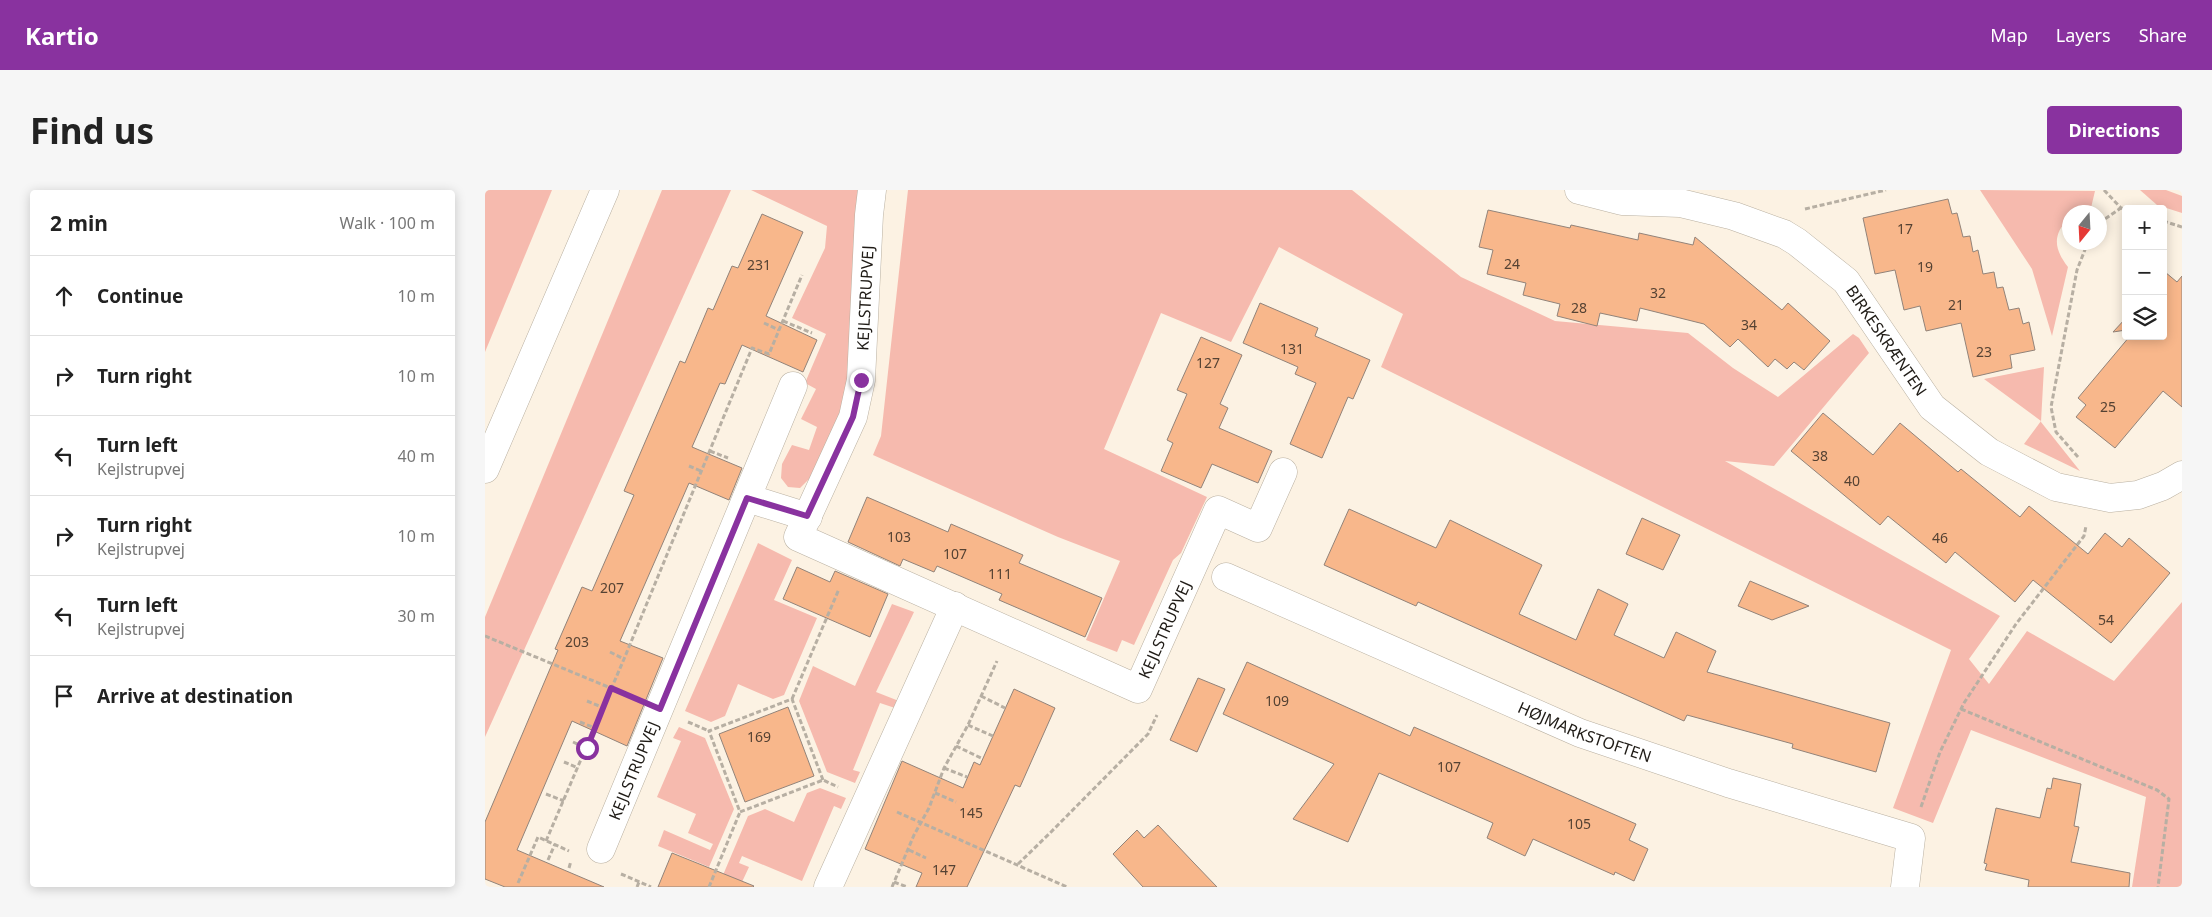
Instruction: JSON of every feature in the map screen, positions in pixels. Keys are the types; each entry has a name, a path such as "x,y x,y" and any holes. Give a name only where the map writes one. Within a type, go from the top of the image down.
{"street":[{"path":"485,469 605,190"},
{"name":"KEJLSTRUPVEJ","path":"872,190 869,215 861,380 853,417 798,537 1138,689 1218,510 1258,528 1283,472"},
{"name":"BIRKESKRÆNTEN","path":"1579,190 1622,200 1679,203 1734,216 1784,234 1797,242 1846,281 1932,407 1989,452 2056,487 2110,498 2138,495 2163,486 2182,475"},
{"name":"KEJLSTRUPVEJ","path":"601,849 793,386"},
{"path":"747,498 807,516"},
{"name":"HØJMARKSTOFTEN","path":"1226,577 1580,733 1728,783 1911,838"},
{"path":"828,887 955,606"},
{"path":"1905,887 1911,838"}],"path":[{"path":"1784,234 1797,211 1886,190"},
{"path":"2104,190 2121,208 2107,218"},
{"path":"2167,222 2182,227"},
{"path":"1911,838 1940,752 1961,709 2016,624 2084,536 2093,496 2095,469 2079,458 2056,432 2051,407 2077,270 2085,250"},
{"path":"547,841 604,708 752,348 769,354 802,275"},
{"path":"783,321 811,333"},
{"path":"764,323 779,330"},
{"path":"689,466 701,471"},
{"path":"823,780 792,699 851,560"},
{"path":"892,887 920,822 935,794 944,768 968,725 1011,632"},
{"path":"485,636 709,731 741,812 709,887"},
{"path":"609,652 624,659"},
{"path":"981,696 1005,708"},
{"path":"709,731 792,699"},
{"path":"587,701 604,708"},
{"path":"1018,864 1148,734 1161,708"},
{"path":"1961,709 2157,790 2169,799 2158,887"},
{"path":"580,722 595,728"},
{"path":"968,725 993,736"},
{"path":"573,742 587,748"},
{"path":"956,746 983,759"},
{"path":"563,762 578,768"},
{"path":"944,768 967,777"},
{"path":"741,812 823,780 1067,887"},
{"path":"546,794 564,801"},
{"path":"935,794 956,802"},
{"path":"518,883 538,837"},
{"path":"548,860 555,844"},
{"path":"909,850 926,858"},
{"path":"637,887 639,882"},
{"path":"894,882 907,887"}],"shaded area":[{"path":"485,190 552,190 485,352"},
{"path":"662,190 731,190 485,737 485,617"},
{"path":"751,190 866,190 846,400 813,475 800,488 788,487 781,478 782,464 792,445 809,450 817,427 801,419 816,389 805,383 826,334 792,318 825,248 827,226"},
{"path":"908,190 1352,190 1461,277 1555,321 1688,333 1733,368 1778,397 1853,334 1859,338 1869,353 1774,466 1725,461 2000,616 1969,659 1989,684 2027,631 2114,681 2182,602 2182,887 2132,887 2146,797 1971,730 1933,823 1893,808 1951,650 1381,367 1403,314 1279,247 1231,342 1161,313 1104,449 1207,497 1181,553 1173,560 1134,645 1122,640 1117,652 1086,640 1120,561 1058,537 873,455 881,436"},
{"path":"1980,190 2095,191 2092,205 2062,205 2062,227 2057,242 2060,254 2068,267 2052,336 2032,269"},
{"path":"2140,190 2166,190 2182,196 2182,213 2167,208 2167,205 2157,205"},
{"path":"2044,367 2041,422 2080,471 2024,444 2041,421 1984,379"},
{"path":"758,543 792,560 774,600 817,618 784,695 773,699 738,684 725,716 711,722 685,711"},
{"path":"892,604 914,612 876,692 904,703 901,710 880,703 853,770 860,772 855,783 827,772 799,701 813,666 855,686"},
{"path":"679,727 705,738 734,809 709,867 658,846 664,830 710,850 713,844 688,833 696,814 657,797 681,741 673,738"},
{"path":"820,788 846,798 841,809 834,806 802,881 742,856 739,863 749,867 742,882 723,875 748,816 765,809 794,822 807,793"}],"building":[{"path":"1948,199 1952,214 1957,213 1963,237 1970,236 1973,252 1978,250 1983,274 1994,272 1997,288 2003,287 2009,310 2019,308 2023,324 2029,322 2035,350 2010,355 2012,368 1973,377 1961,323 1926,331 1920,306 1904,310 1895,270 1875,274 1863,218"},
{"path":"1488,210 1570,228 1571,225 1638,240 1639,233 1693,245 1695,237 1782,310 1788,303 1830,341 1804,370 1794,362 1787,369 1775,359 1768,367 1738,339 1730,347 1704,324 1640,308 1637,321 1600,313 1597,326 1557,316 1560,304 1523,295 1526,283 1487,274 1493,250 1479,247"},
{"path":"762,214 803,232 766,316 817,340 803,372 742,345 725,384 720,383 692,447 742,468 729,500 689,483 620,641 663,658 627,746 572,721 517,850 604,887 505,887 485,879 485,822 558,650 555,649 582,587 592,591 634,495 624,491 680,361 685,363 708,308 713,310 732,266 738,268"},
{"path":"2167,274 2177,282 2182,276 2182,407 2163,391 2115,448 2076,417 2086,405 2078,398 2127,340 2167,340"},
{"path":"1260,303 1318,328 1315,336 1370,360 1353,399 1348,397 1322,458 1290,444 1316,383 1295,374 1298,367 1243,343"},
{"path":"2122,322 2122,331 2113,332"},
{"path":"1201,337 1242,355 1220,404 1228,408 1219,428 1272,451 1258,483 1212,464 1201,488 1161,471 1173,443 1167,440 1187,394 1177,390"},
{"path":"1823,413 1873,455 1900,423 1958,472 1961,469 2020,517 2029,506 2088,554 2105,533 2122,547 2129,538 2170,573 2111,643 2033,580 2015,602 1955,552 1946,563 1888,516 1880,525 1791,451"},
{"path":"867,497 948,532 951,524 1023,555 1019,563 1102,598 1085,637 999,600 1002,594 937,566 934,572 903,559 900,566 848,542"},
{"path":"1349,509 1436,548 1450,520 1542,565 1519,614 1576,640 1598,589 1628,604 1614,635 1664,658 1676,632 1716,651 1707,672 1890,723 1876,772 1792,748 1793,744 1687,715 1684,721 1418,602 1416,606 1324,565"},
{"path":"1642,518 1680,535 1663,570 1626,554"},
{"path":"797,567 830,582 835,571 888,594 870,637 783,599"},
{"path":"1750,581 1809,606 1772,620 1738,606"},
{"path":"1247,662 1410,736 1414,727 1636,824 1629,840 1648,849 1634,881 1615,872 1614,875 1533,839 1525,856 1487,838 1493,823 1379,773 1348,842 1293,819 1334,764 1223,714"},
{"path":"1198,678 1225,689 1197,752 1170,740"},
{"path":"1014,689 1055,708 1020,787 1015,785 967,887 916,887 922,873 865,849 902,761 963,788 974,762 980,765"},
{"path":"788,707 814,776 745,802 719,734"},
{"path":"2053,778 2081,784 2074,826 2079,827 2071,862 2130,873 2129,887 2028,887 2029,880 1985,870 1987,864 1984,863 1996,808 2040,818 2047,788 2051,789"},
{"path":"1158,825 1217,887 1143,887 1113,854 1137,830 1144,838"},
{"path":"672,853 754,886 658,887"}],"route":[{"path":"587,748 611,688 660,709 747,498 807,516 853,417 861,380"}]}
